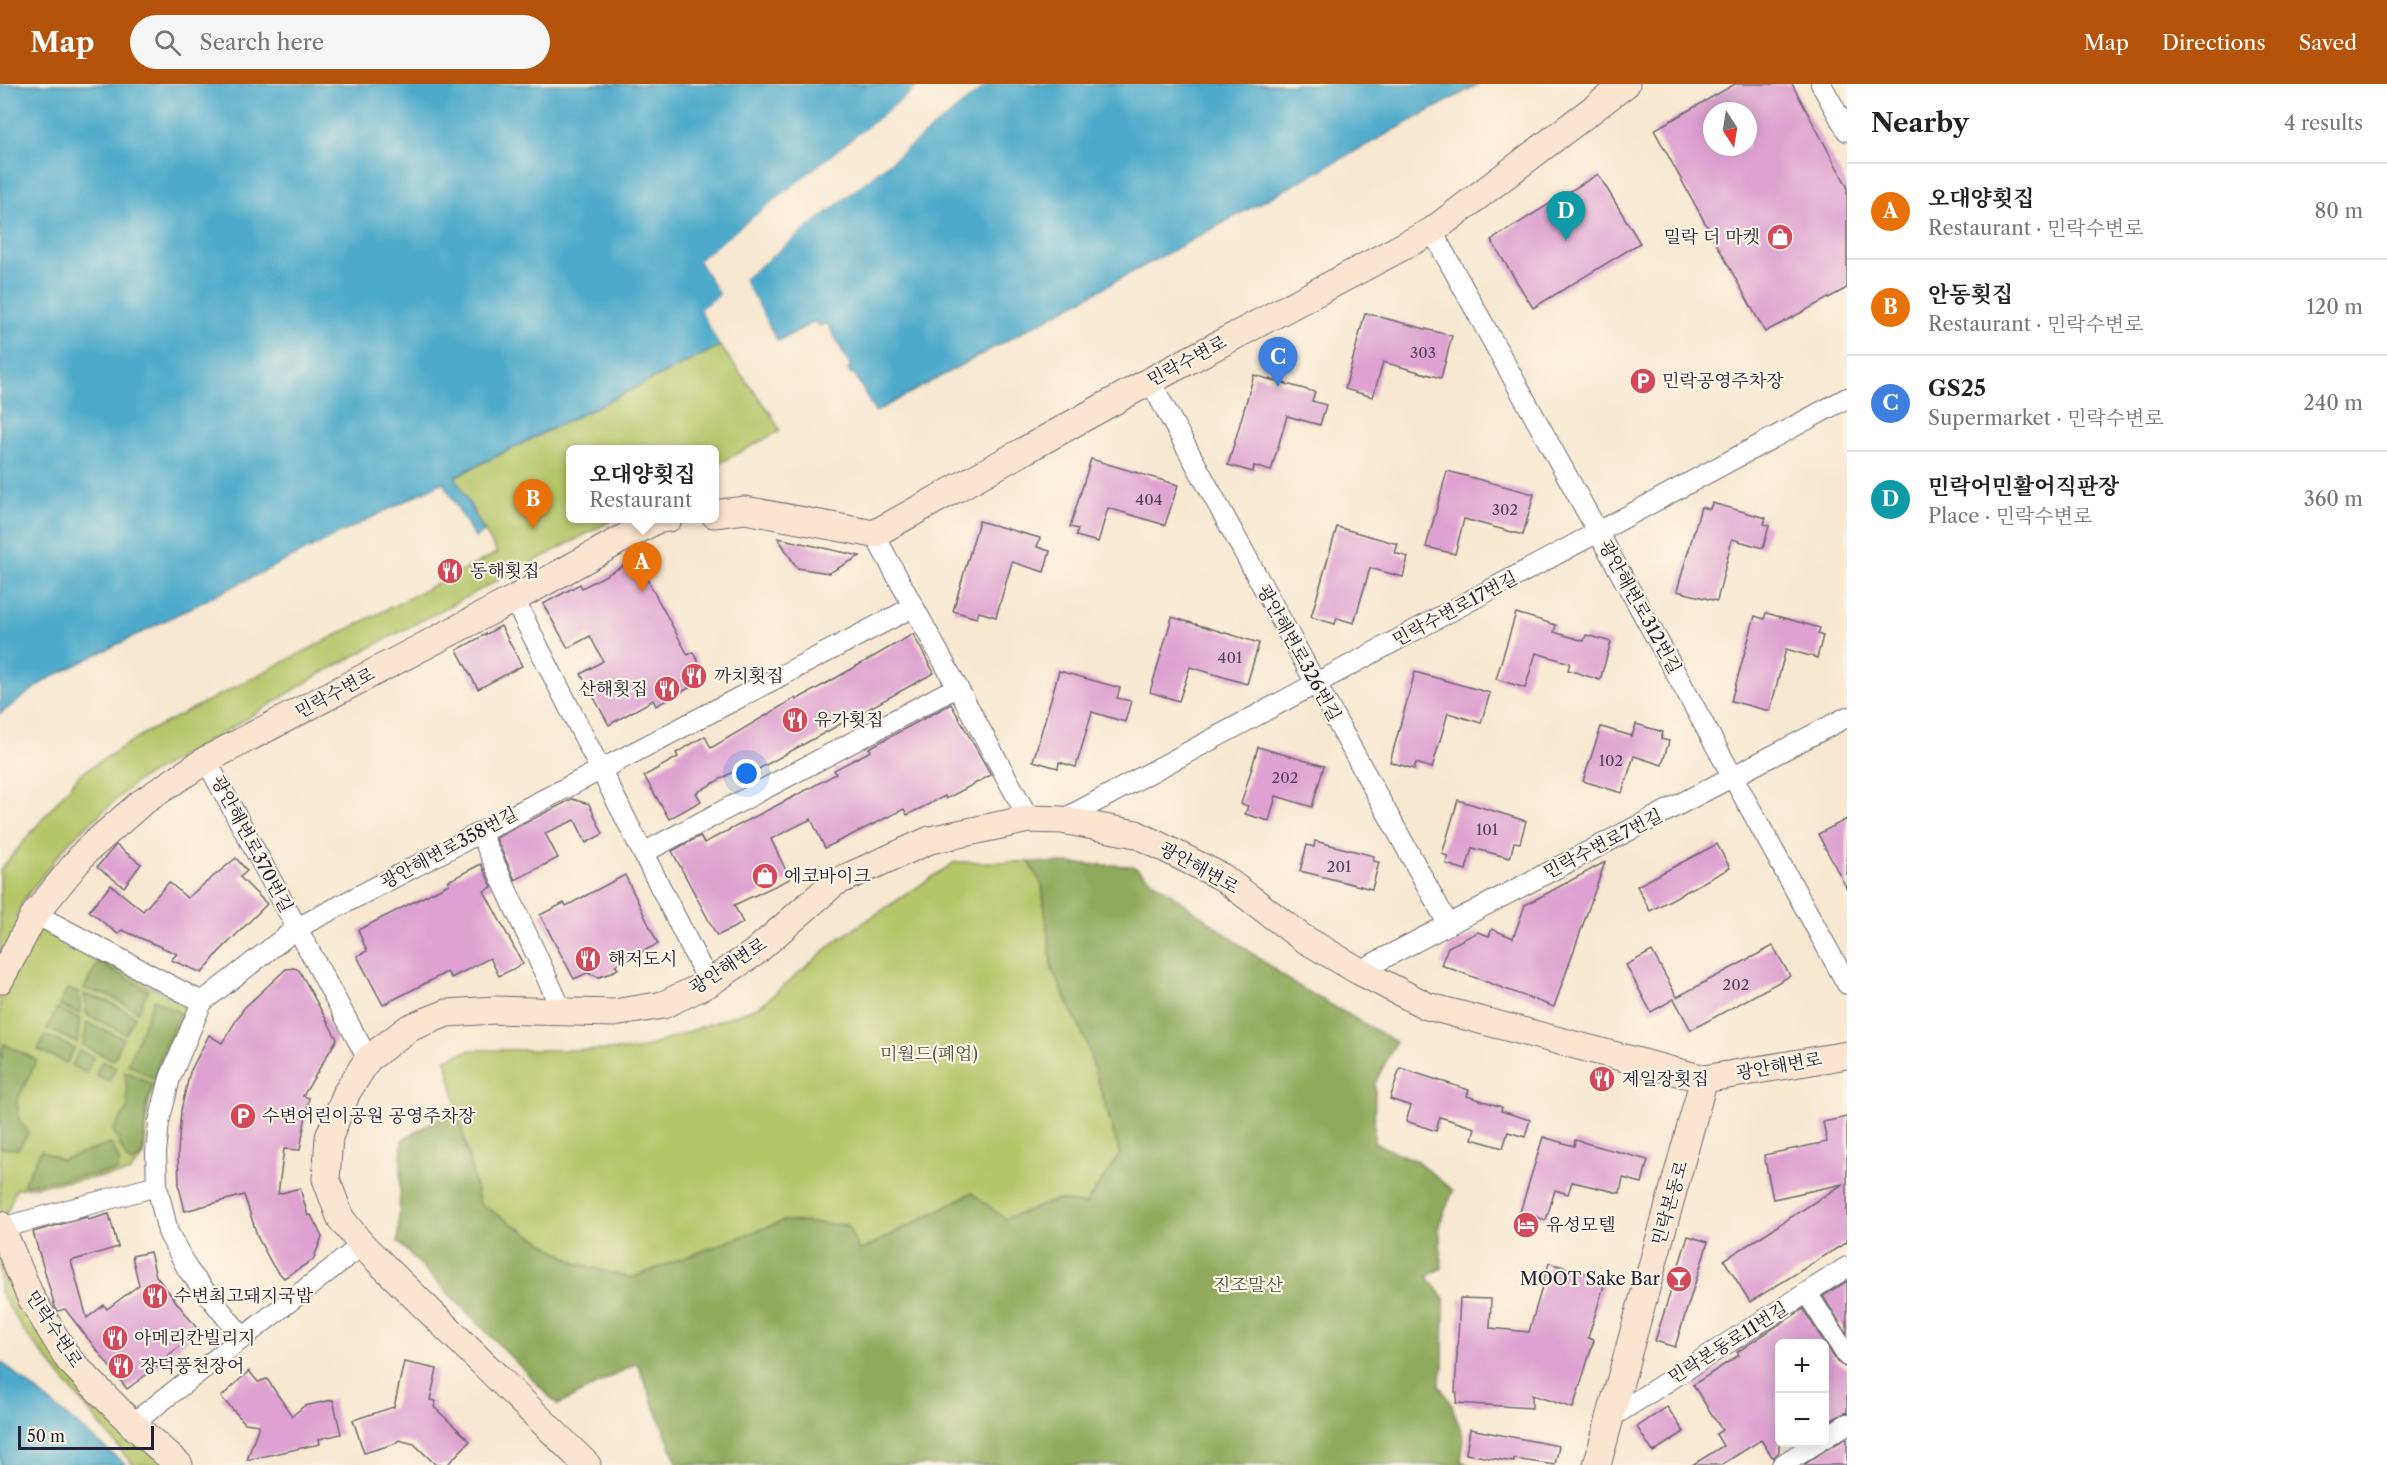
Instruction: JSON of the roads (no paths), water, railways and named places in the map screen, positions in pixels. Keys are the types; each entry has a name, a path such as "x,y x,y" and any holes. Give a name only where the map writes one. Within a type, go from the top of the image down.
{"main road":[{"name":"민락수변로","path":"874,534 1150,381 1432,231 1626,84"},
{"path":"719,513 745,510 874,534"},
{"name":"민락수변로","path":"0,980 35,914 86,851 141,802 206,760 514,599 651,523"},
{"name":"광안해변로","path":"586,1465 362,1245 341,1219 326,1179 329,1137 350,1087 368,1059 409,1028 447,1013 495,1010 614,1013 663,1005 708,983 754,953 834,883 930,840 1029,819 1062,820 1136,834 1222,877 1301,937 1359,971 1427,1006 1704,1079 1847,1055"},
{"name":"민락본동로","path":"1597,1465 1704,1079"},
{"name":"민락수변로","path":"1,1226 31,1298 69,1360 132,1424 179,1465"}],"street":[{"path":"1821,84 1847,131"},
{"name":"광안해변로312번길","path":"1432,231 1847,984"},
{"name":"광안해변로326번길","path":"1150,381 1448,924"},
{"name":"민락수변로17번길","path":"1062,820 1847,398"},
{"path":"874,534 1029,819"},
{"path":"514,599 708,983"},
{"name":"광안해변로358번길","path":"297,928 913,607"},
{"path":"643,853 957,687"},
{"name":"민락수변로7번길","path":"1359,971 1847,717"},
{"name":"광안해변로370번길","path":"206,760 368,1059"},
{"path":"480,832 562,1011"},
{"path":"35,914 202,1002"},
{"name":"광안해변로370번길","path":"243,1338 188,1270 168,1232 157,1186 156,1153 159,1122 170,1078 202,1002 297,928"},
{"name":"민락수변로","path":"1,1226 157,1186"},
{"path":"132,1424 362,1245"},
{"name":"민락본동로11번길","path":"1610,1418 1847,1267"},
{"path":"1807,1293 1847,1356"},
{"path":"1829,1435 1847,1424"},
{"path":"1782,1465 1811,1447"}],"water":[{"path":"0,84 922,84 699,260 720,295 700,309 720,346 455,476 484,532 475,538 443,482 46,680 0,714"},
{"path":"987,84 1479,84 875,412 854,373 850,374 848,369 851,367 827,323 819,326 816,321 778,341 743,279"},
{"path":"0,1361 126,1465 0,1465"}],"place":[{"name":"밀락 더 마켓","path":"1780,237"},
{"name":"민락어민활어직판장","path":"1566,241"},
{"name":"민락공영주차장","path":"1643,381"},
{"name":"GS25","path":"1278,387"},
{"name":"안동횟집","path":"533,529"},
{"name":"동해횟집","path":"450,571"},
{"name":"오대양횟집","path":"642,592"},
{"name":"까치횟집","path":"694,676"},
{"name":"산해횟집","path":"667,689"},
{"name":"유가횟집","path":"795,720"},
{"name":"에코바이크","path":"765,876"},
{"name":"해저도시","path":"588,959"},
{"name":"제일장횟집","path":"1602,1079"},
{"name":"수변어린이공원 공영주차장","path":"243,1116"},
{"name":"유성모텔","path":"1526,1225"},
{"name":"MOOT Sake Bar","path":"1679,1279"},
{"name":"수변최고돼지국밥","path":"155,1296"},
{"name":"아메리칸빌리지","path":"115,1338"},
{"name":"장덕풍천장어","path":"121,1366"}],"park label":[{"name":"미월드(폐업)","path":"929,1054"},
{"name":"진조말산","path":"1248,1285"}]}
